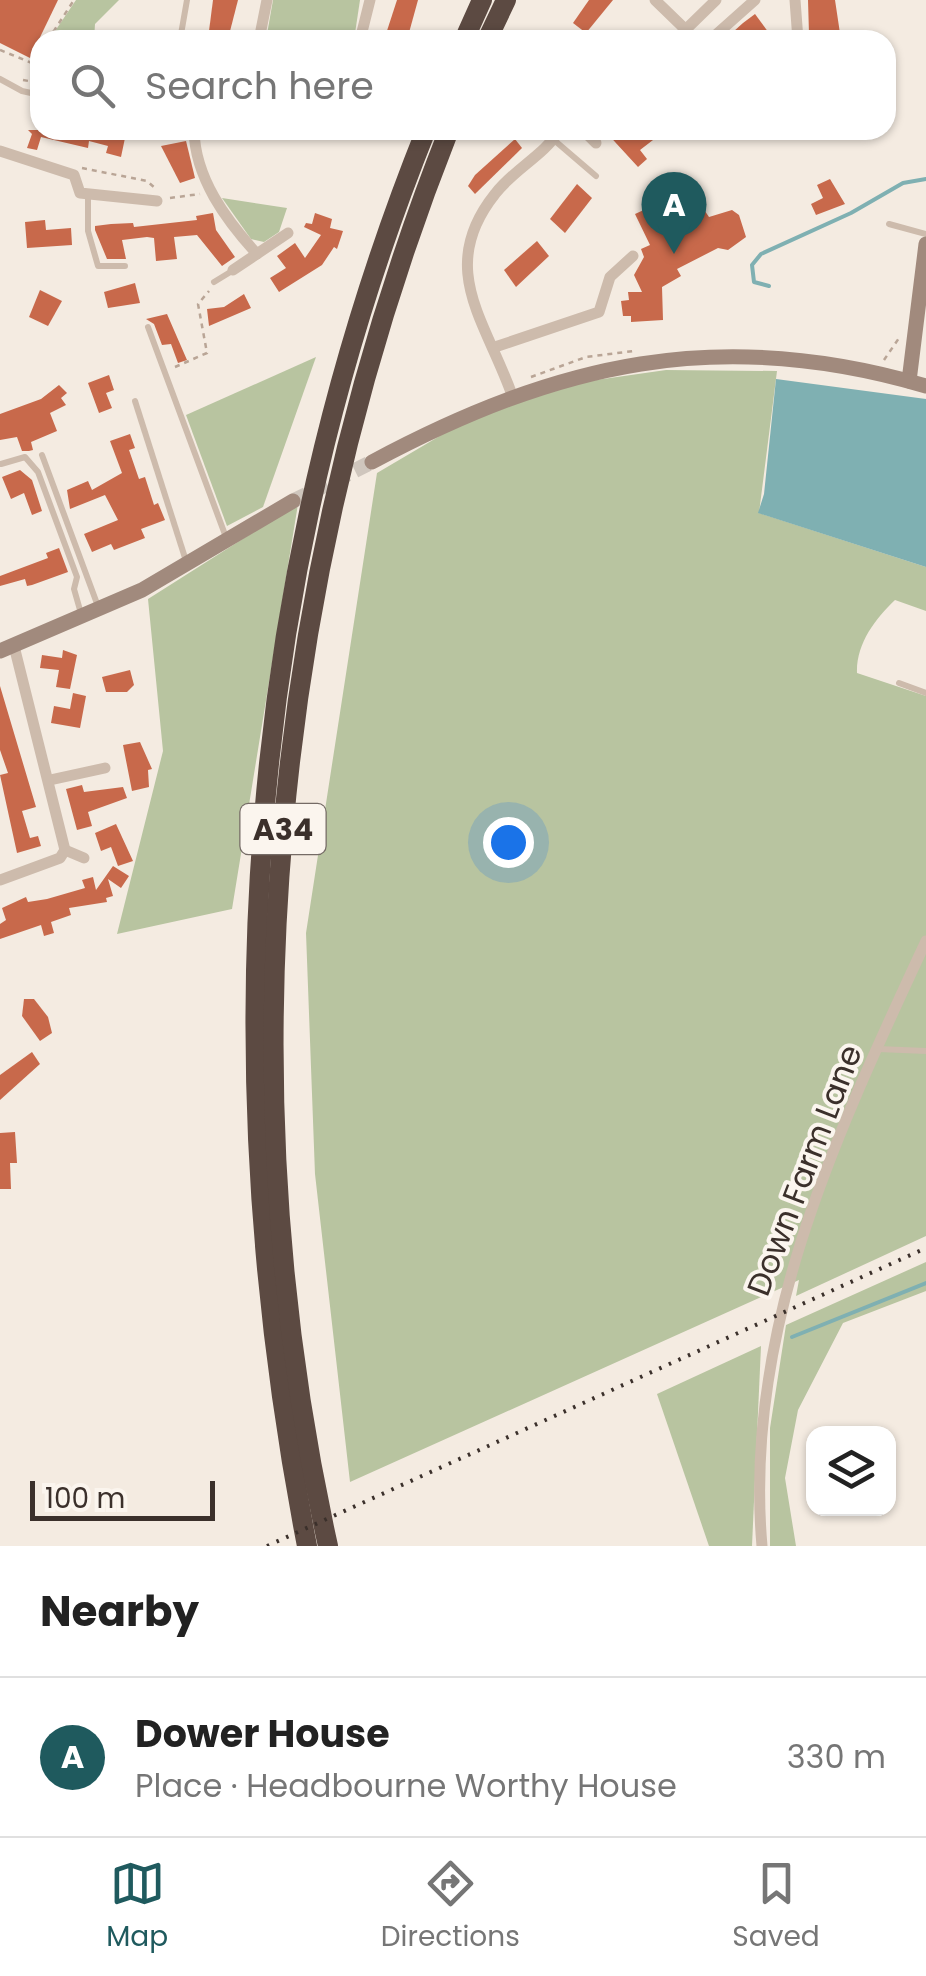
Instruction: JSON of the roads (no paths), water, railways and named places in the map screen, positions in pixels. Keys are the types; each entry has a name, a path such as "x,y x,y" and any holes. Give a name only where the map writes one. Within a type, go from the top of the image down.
{"highway":[{"path":"468,30 482,0"},
{"path":"492,30 506,0"},
{"name":"A34","path":"307,1546 276,1380 256,1168 252,1017 264,790 294,579 329,422 361,311 422,140"},
{"name":"A34","path":"328,1546 302,1406 278,1180 274,1032 278,879 300,680 340,466 396,274 445,140"}],"street":[{"path":"262,30 267,0"},
{"path":"362,30 370,0"},
{"path":"654,0 686,30 716,0"},
{"path":"721,30 755,0"},
{"path":"796,0 798,30"},
{"path":"197,140 222,212 256,254"},
{"path":"512,395 465,283 471,232 494,195 552,140"},
{"path":"593,140 596,143"},
{"path":"0,151 74,175 80,193 157,202"},
{"path":"233,270 288,233"},
{"path":"909,382 926,244"},
{"path":"495,348 599,312 610,277 633,256"},
{"path":"372,462 512,395 630,364 717,355 811,364 926,386"},
{"path":"0,880 60,858 64,850 50,780 7,649 100,610 188,565 294,501"},
{"path":"50,780 105,768"},
{"path":"64,850 84,858"},
{"name":"Down Farm Lane","path":"762,1546 760,1438 780,1304 827,1169 926,941"}],"lane":[{"path":"182,30 187,0"},
{"path":"0,79 30,93"},
{"path":"562,140 596,176"},
{"path":"88,194 88,232 98,266 125,266"},
{"path":"889,224 926,234"},
{"path":"214,282 233,270"},
{"path":"148,328 228,541"},
{"path":"135,402 188,565"},
{"path":"42,455 100,610"},
{"path":"1,464 25,457 38,472 77,577 74,589 82,618"},
{"path":"899,683 926,694"},
{"path":"878,1049 926,1051"}],"water":[{"path":"776,379 926,399 926,567 758,513 764,494"}],"waterway":[{"path":"769,286 754,282 752,265 761,254 851,213 903,183 926,179"},
{"path":"792,1337 926,1283"}],"tunnel":[{"path":"293,501 372,462"}],"railway":[{"path":"267,1546 926,1248"}],"place":[{"name":"Dower House","path":"674,254"}]}
